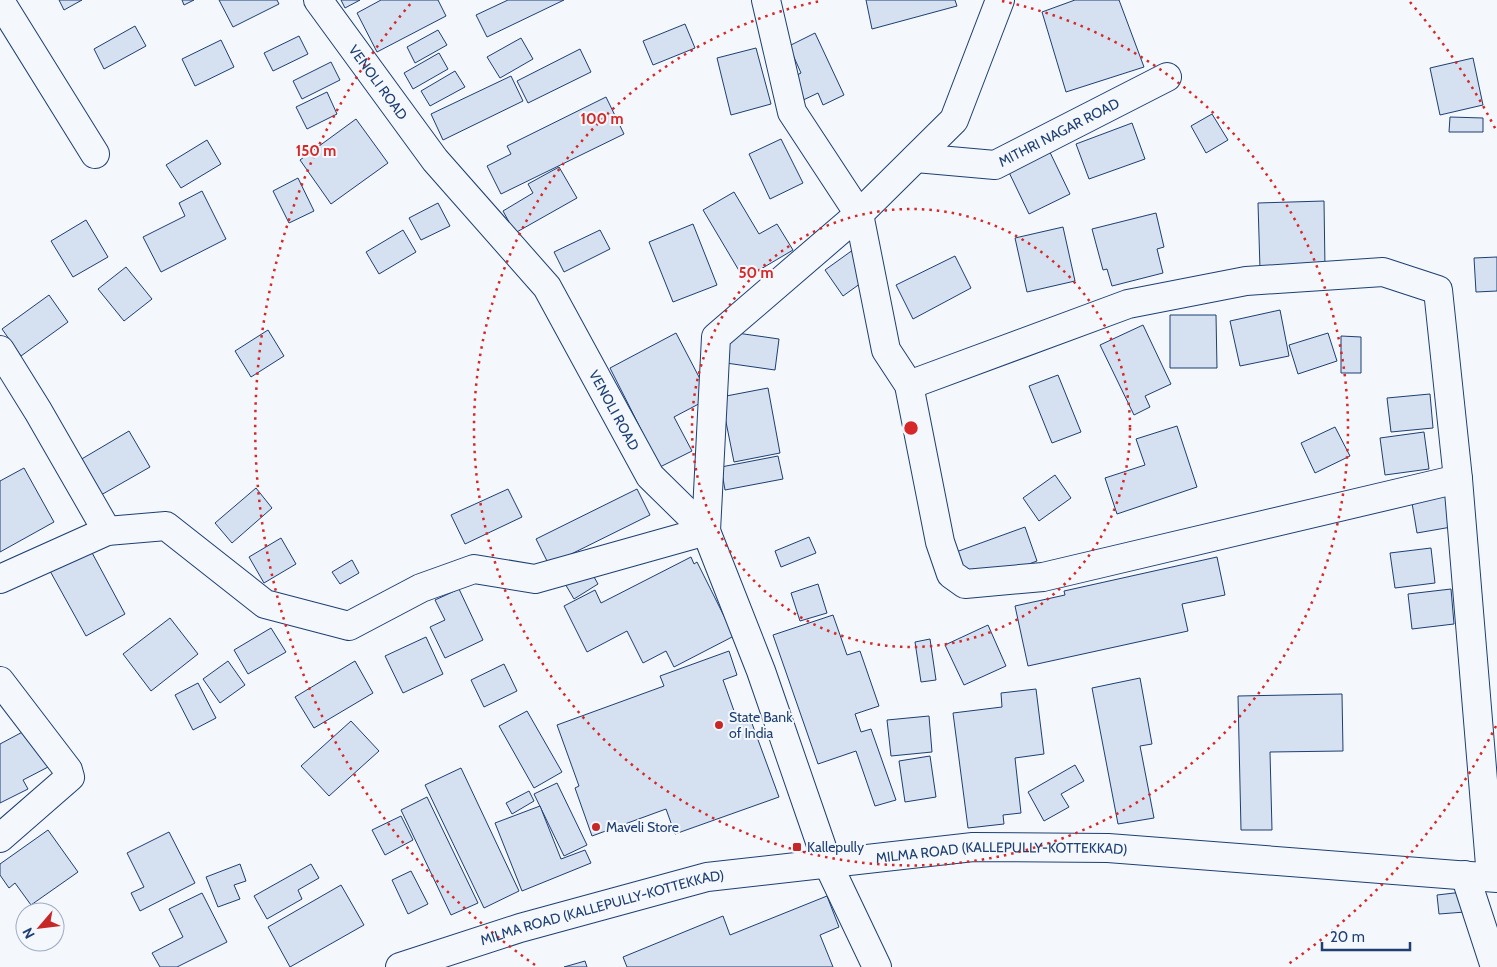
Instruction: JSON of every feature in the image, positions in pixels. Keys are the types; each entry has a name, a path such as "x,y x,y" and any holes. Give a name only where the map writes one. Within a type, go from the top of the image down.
{"street":[{"name":"VENOLI ROAD","path":"318,0 435,160 547,287 650,476 706,531 761,671 827,862 877,967"},
{"path":"766,0 792,112 859,214 886,350 909,385 940,542 951,574 965,584 1042,577 1458,479"},
{"path":"0,579 107,531 166,526 265,604 349,626 422,588 474,569 535,579 706,531 716,336 859,214 954,120 1000,0"},
{"path":"0,1 96,154"},
{"name":"MITHRI NAGAR ROAD","path":"916,158 995,165 1167,77"},
{"path":"909,385 1128,304 1246,281 1383,272 1438,290 1458,479 1484,877 1495,967"},
{"path":"0,350 107,531"},
{"path":"0,681 68,770 70,777 0,838"},
{"name":"MILMA ROAD (KALLEPULLY-KOTTEKKAD)","path":"400,967 520,928 707,877 973,847 1108,848 1484,877"}],"building":[{"path":"59,0 82,0 64,10"},
{"path":"182,0 194,0 184,5"},
{"path":"219,0 277,0 279,4 233,27"},
{"path":"341,0 360,0 345,8"},
{"path":"381,0 438,0 446,16 377,52 357,13"},
{"path":"508,0 564,0 487,37 476,15"},
{"path":"866,0 955,0 957,6 872,29"},
{"path":"1075,0 1119,0 1144,67 1066,92 1042,12"},
{"path":"685,24 695,48 653,65 643,41"},
{"path":"135,26 146,46 104,69 94,49"},
{"path":"438,30 447,45 415,63 407,47"},
{"path":"815,33 844,95 823,105 818,93 799,102 789,79 801,73 789,46"},
{"path":"299,36 308,54 273,71 264,53"},
{"path":"521,38 533,59 500,78 487,57"},
{"path":"221,40 234,67 195,86 182,59"},
{"path":"756,48 771,104 731,115 717,58"},
{"path":"580,49 591,72 528,103 517,81"},
{"path":"439,53 448,69 413,89 404,73"},
{"path":"1473,58 1483,105 1440,115 1430,68"},
{"path":"331,62 340,80 302,99 293,81"},
{"path":"455,71 465,87 430,106 421,91"},
{"path":"511,76 523,101 443,140 431,114"},
{"path":"327,92 337,114 307,129 296,107"},
{"path":"606,97 624,134 501,194 487,166 511,154 507,146"},
{"path":"1212,114 1228,140 1206,153 1191,126"},
{"path":"1450,117 1483,118 1483,132 1449,132"},
{"path":"356,119 388,163 331,204 300,160"},
{"path":"1132,123 1145,159 1089,179 1076,144"},
{"path":"781,139 803,183 770,199 749,154"},
{"path":"207,140 221,164 181,188 166,165"},
{"path":"1045,142 1070,194 1029,214 1004,162"},
{"path":"559,167 577,198 515,233 503,211 533,193 528,184"},
{"path":"298,178 314,211 289,223 273,191"},
{"path":"202,191 226,239 161,272 143,237 185,216 179,203"},
{"path":"734,192 759,234 777,224 793,250 744,279 703,210"},
{"path":"1324,201 1325,268 1260,269 1258,203"},
{"path":"438,203 450,226 421,240 409,218"},
{"path":"1156,213 1164,247 1157,249 1163,273 1112,286 1107,269 1103,270 1092,229"},
{"path":"86,220 108,257 73,277 51,241"},
{"path":"693,224 717,285 673,302 649,242"},
{"path":"1063,227 1075,281 1027,292 1015,238"},
{"path":"403,230 416,252 379,274 366,252"},
{"path":"600,230 610,249 564,272 554,252"},
{"path":"857,247 875,273 843,296 825,270"},
{"path":"955,256 971,288 913,319 896,285"},
{"path":"1497,257 1497,291 1476,292 1474,258"},
{"path":"126,267 152,299 124,321 98,289"},
{"path":"49,295 68,322 21,356 2,329"},
{"path":"1280,310 1289,356 1240,366 1230,321"},
{"path":"1170,315 1216,315 1217,368 1170,368"},
{"path":"1143,325 1171,384 1145,396 1150,407 1134,415 1100,345"},
{"path":"268,330 284,356 251,377 235,351"},
{"path":"730,332 779,339 775,370 726,363"},
{"path":"676,333 710,398 674,417 692,451 660,467 610,368"},
{"path":"1328,333 1337,361 1298,374 1289,345"},
{"path":"1341,336 1361,337 1361,373 1341,373"},
{"path":"1058,375 1081,432 1052,443 1029,386"},
{"path":"768,388 780,453 734,462 721,397"},
{"path":"1430,394 1433,428 1391,432 1387,398"},
{"path":"1177,426 1197,487 1117,514 1105,478 1145,465 1136,439"},
{"path":"1335,427 1350,456 1315,473 1301,443"},
{"path":"129,431 150,467 101,495 80,460"},
{"path":"1424,432 1429,469 1385,475 1380,438"},
{"path":"778,456 783,479 725,490 721,467"},
{"path":"24,468 54,522 0,552 0,481"},
{"path":"1055,475 1071,498 1039,521 1023,498"},
{"path":"256,488 272,508 232,543 215,523"},
{"path":"508,489 522,517 465,544 451,515"},
{"path":"637,489 650,515 549,565 536,539"},
{"path":"1450,490 1457,526 1417,533 1411,497"},
{"path":"1025,527 1037,561 969,586 956,552"},
{"path":"809,537 816,553 781,567 775,551"},
{"path":"281,538 296,564 264,583 249,557"},
{"path":"1431,548 1435,583 1395,588 1390,553"},
{"path":"90,549 125,614 86,636 50,571"},
{"path":"691,557 694,564 697,562 734,636 674,667 666,651 643,663 627,631 587,652 564,606 595,590 601,603"},
{"path":"1217,557 1225,595 1182,604 1188,631 1028,666 1015,606 1065,595 1064,591"},
{"path":"352,560 359,573 340,584 332,572"},
{"path":"589,568 598,584 574,599 564,582"},
{"path":"818,584 827,613 800,621 791,593"},
{"path":"459,589 483,640 445,658 430,627 445,620 435,600"},
{"path":"1451,589 1454,624 1412,629 1408,594"},
{"path":"833,615 847,655 860,651 879,706 855,714 861,732 871,729 896,800 875,806 856,751 818,764 773,635"},
{"path":"170,618 198,654 151,691 123,654"},
{"path":"988,625 1006,666 964,685 945,645"},
{"path":"271,628 286,652 248,674 234,650"},
{"path":"426,637 443,674 403,693 385,656"},
{"path":"930,639 936,680 921,682 915,642"},
{"path":"729,651 737,675 723,680 738,722 750,718 779,797 675,834 666,809 592,836 575,788 579,786 557,725 664,686 660,676"},
{"path":"228,661 245,685 220,703 203,679"},
{"path":"355,661 373,693 314,728 295,697"},
{"path":"504,664 517,691 484,707 471,680"},
{"path":"1140,678 1152,744 1140,746 1154,818 1118,824 1092,688"},
{"path":"198,683 216,718 193,730 175,695"},
{"path":"1036,689 1044,754 1015,758 1021,813 1003,815 1004,824 968,828 953,713 1002,707 1001,693"},
{"path":"1342,694 1343,751 1270,752 1272,830 1241,830 1238,696"},
{"path":"527,711 562,772 534,788 499,726"},
{"path":"929,716 932,752 891,756 887,720"},
{"path":"351,721 379,751 329,796 301,766"},
{"path":"30,728 50,766 23,780 28,789 0,803 0,744"},
{"path":"930,756 936,797 905,802 899,761"},
{"path":"1075,765 1084,781 1061,794 1069,807 1044,821 1028,792"},
{"path":"461,768 519,891 484,908 425,785"},
{"path":"557,783 587,845 564,856 534,794"},
{"path":"529,791 534,801 512,814 506,803"},
{"path":"427,797 478,903 451,915 401,810"},
{"path":"540,806 561,859 585,850 591,863 522,891 495,823"},
{"path":"401,816 413,840 385,855 372,830"},
{"path":"48,830 78,872 35,902 29,902 15,883 9,888 0,875 0,864"},
{"path":"169,832 195,883 140,911 131,893 144,887 127,853"},
{"path":"240,864 246,881 234,885 240,899 218,907 206,877"},
{"path":"311,864 319,878 298,890 302,899 267,919 254,896"},
{"path":"411,871 428,904 408,914 392,880"},
{"path":"341,885 364,925 290,967 268,927"},
{"path":"1463,892 1465,912 1439,914 1437,895"},
{"path":"202,893 227,942 177,967 160,967 152,953 183,937 169,909"},
{"path":"827,896 839,927 820,935 833,967 627,967 623,957 723,916 730,935"},
{"path":"585,961 587,967 564,967"}],"place":[{"name":"State Bank of India","path":"719,725"},
{"name":"Maveli Store","path":"596,827"},
{"name":"Kallepully","path":"797,847"}]}
